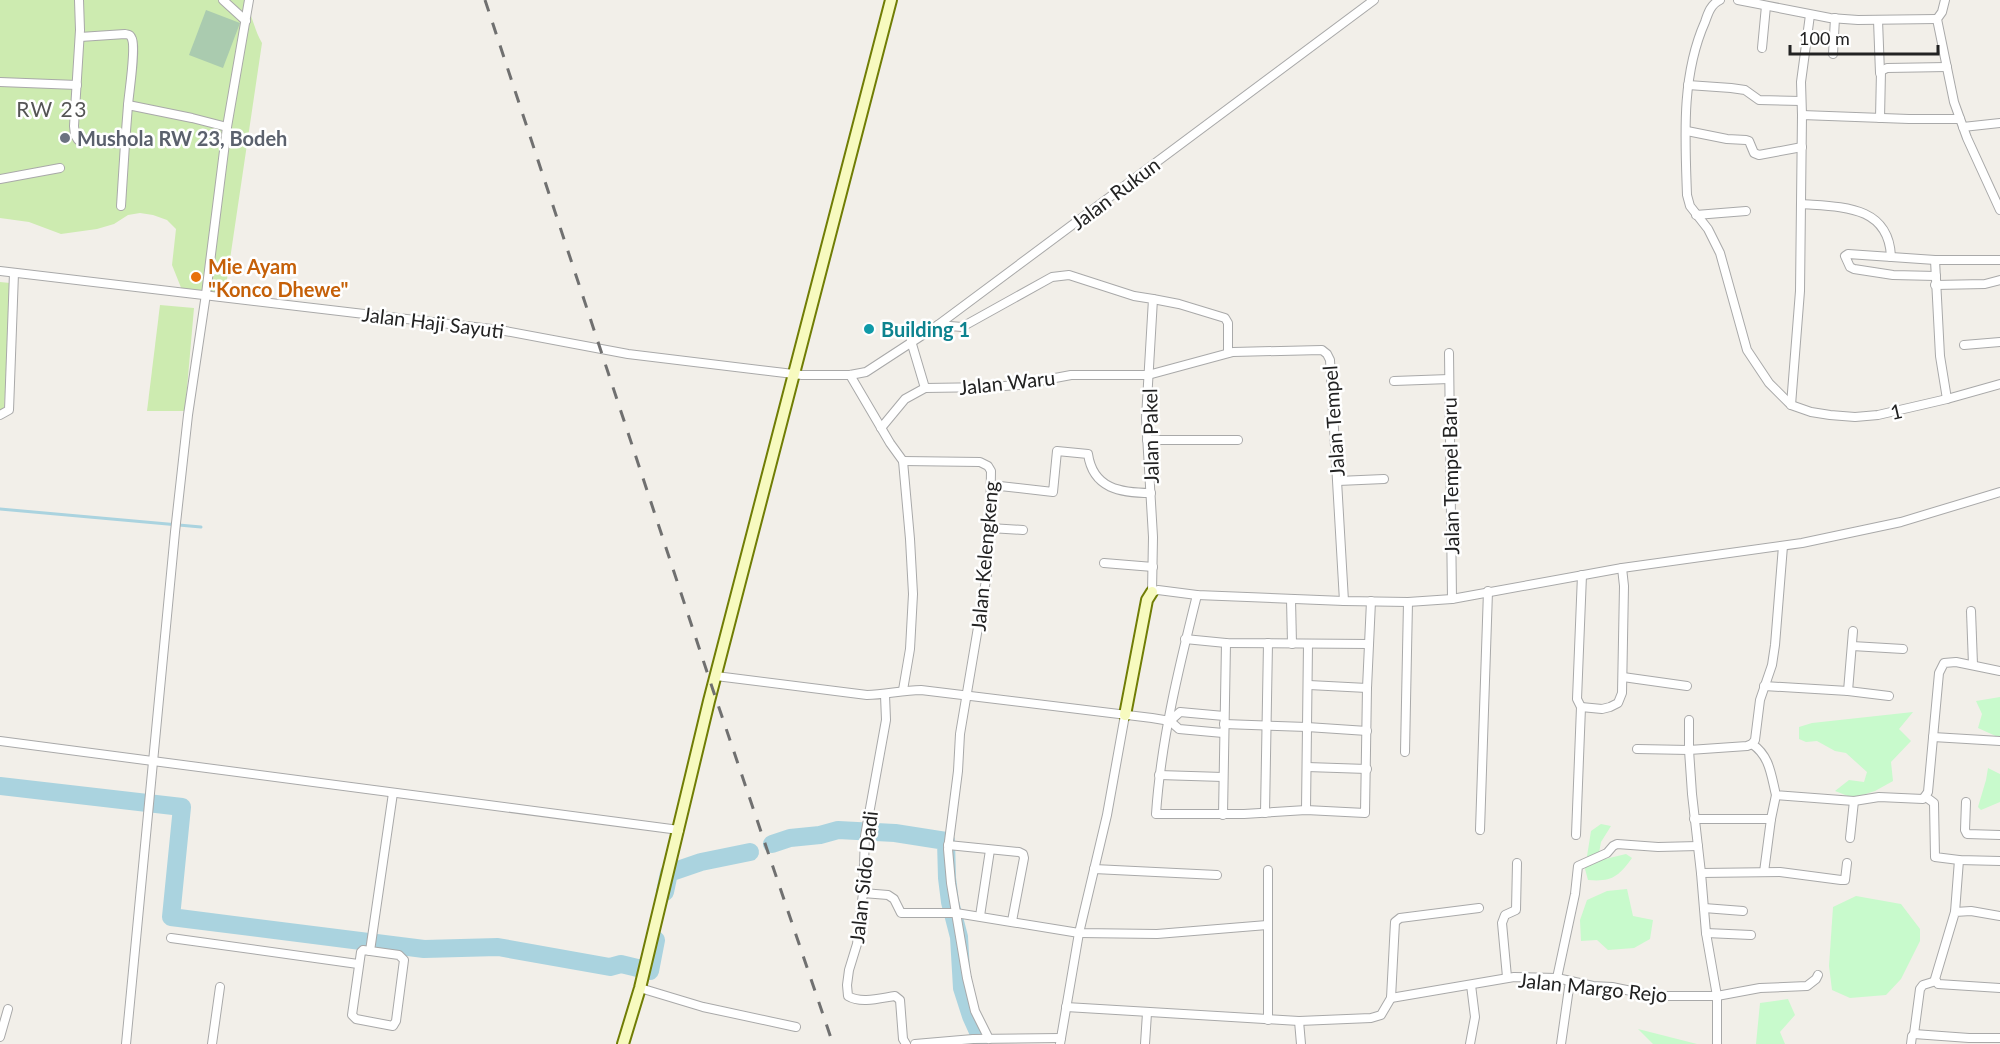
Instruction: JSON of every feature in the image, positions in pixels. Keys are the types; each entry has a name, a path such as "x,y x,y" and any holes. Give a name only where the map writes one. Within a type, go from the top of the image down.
{"main road":[{"path":"623,1044 644,974 716,676 891,0"},
{"path":"1125,715 1147,600 1152,592"}],"street":[{"path":"78,0 80,37 75,135 78,140 125,144"},
{"path":"223,0 246,21"},
{"path":"126,1044 188,415 227,127 249,0"},
{"name":"Jalan Rukun","path":"850,375 877,367 911,341 938,325 1374,0"},
{"path":"1720,0 1711,6 1697,38 1688,85 1685,120 1687,195 1690,206 1708,229 1720,254 1747,350 1769,383 1791,405"},
{"path":"1738,0 1835,18 1937,19"},
{"path":"1945,0 1942,12 1937,19 1954,102 1963,127 1996,188 2000,210"},
{"path":"1762,48 1766,6"},
{"path":"1791,405 1800,291 1801,101 1805,43 1810,15"},
{"path":"1833,54 1835,18"},
{"path":"1878,20 1880,118"},
{"path":"80,37 124,34 132,38 121,206"},
{"path":"1880,73 1881,70 1887,68 1947,67"},
{"path":"0,82 77,85"},
{"path":"1688,85 1745,90 1759,100 1801,101"},
{"path":"128,105 227,127"},
{"path":"1802,115 1960,119"},
{"path":"1963,127 2000,123"},
{"path":"1686,132 1746,140 1749,141 1754,153 1759,155 1802,147"},
{"path":"0,179 60,168"},
{"path":"1802,204 1848,208 1868,214 1885,233 1890,243 1891,257"},
{"path":"1696,215 1746,211"},
{"path":"1936,276 1893,275 1851,268 1845,256 1848,254 1935,260 2000,260"},
{"path":"1935,260 1940,356 1947,399"},
{"name":"Jalan Haji Sayuti","path":"0,271 500,330 628,354 793,374 850,375"},
{"path":"0,415 9,410 14,273"},
{"path":"938,325 962,327 1041,282 1052,277 1069,275 1134,296 1179,304 1225,318 1228,323 1228,353"},
{"path":"1935,285 1985,284 2000,280"},
{"name":"Jalan Pakel","path":"1152,592 1151,495 1146,418 1153,299"},
{"path":"881,428 905,399 925,388 911,341"},
{"path":"1964,345 2000,342"},
{"name":"Jalan Tempel","path":"1148,375 1228,353 1314,349 1322,350 1327,354 1330,360 1344,601"},
{"name":"Jalan Tempel Baru","path":"1449,353 1452,599"},
{"path":"850,375 903,461 913,594 910,649 903,690"},
{"name":"Jalan Waru","path":"925,388 1018,385 1071,375 1148,375"},
{"path":"1394,381 1449,378"},
{"name":"1","path":"1791,405 1811,412 1855,417 1878,415 2000,384"},
{"path":"1147,440 1238,440"},
{"path":"991,485 1053,492 1057,451 1088,454 1089,464 1097,478 1117,490 1151,495"},
{"name":"Jalan Kelengkeng","path":"903,461 980,462 988,466 991,471 987,574 960,734 948,845 954,913 971,997 988,1039"},
{"path":"1338,481 1384,479"},
{"path":"1152,592 1158,590 1197,595 1344,601 1408,602 1452,599 1622,568 1783,546 1892,524 1939,512 2000,492"},
{"path":"990,528 1023,530"},
{"path":"1752,744 1757,732 1758,711 1772,664 1775,645 1783,546"},
{"path":"1104,563 1152,567"},
{"path":"1581,707 1602,709 1611,707 1618,703 1622,693 1624,586 1622,568"},
{"path":"1576,835 1581,707 1577,699 1582,575"},
{"path":"1480,830 1488,591"},
{"path":"1197,595 1185,639 1159,776 1156,814 1223,815 1306,810 1365,813 1371,601"},
{"path":"1291,599 1292,644"},
{"path":"1405,752 1408,602"},
{"path":"1971,611 1973,665"},
{"path":"1848,691 1853,631"},
{"path":"1185,639 1226,643 1369,644"},
{"path":"1223,815 1226,643"},
{"path":"1265,813 1268,643"},
{"path":"1306,810 1308,644"},
{"path":"1852,646 1904,650"},
{"path":"1926,797 1938,673 1941,667 1944,663 1956,662 2000,671"},
{"path":"716,676 867,695 885,695 903,690 967,696 1170,721 1179,729 1223,733"},
{"path":"1623,677 1687,686"},
{"path":"1309,685 1367,688"},
{"path":"1764,686 1889,696"},
{"name":"Jalan Sido Dadi","path":"885,695 886,720 865,836 857,944 847,986 848,996 853,999 895,996 900,1000 903,1040 906,1044"},
{"path":"1170,721 1180,712 1268,727 1368,731"},
{"path":"915,1044 988,1039 1060,1041 1079,933 1107,815 1125,715"},
{"path":"1689,720 1689,750 1706,933 1716,996 1717,1044"},
{"path":"1933,737 2000,741"},
{"path":"0,741 679,830"},
{"path":"1637,749 1689,750 1752,744 1762,750 1776,795 1764,872"},
{"path":"1307,767 1367,769"},
{"path":"1159,776 1223,777"},
{"path":"371,946 393,793"},
{"path":"1776,795 1854,801 1879,797 1923,799 1926,797"},
{"path":"1926,797 1934,803 1934,856 1959,860 2000,861"},
{"path":"1850,838 1854,801"},
{"path":"1966,802 1965,830 1967,834 2000,835"},
{"path":"1695,819 1771,819"},
{"path":"1557,978 1575,894 1578,866 1606,853 1617,844 1658,847 1698,846"},
{"path":"948,845 1023,854 1012,921"},
{"path":"980,916 990,850"},
{"path":"1936,981 1943,948 1955,912 1959,860"},
{"path":"1507,977 1502,923 1505,915 1516,910 1517,863"},
{"path":"1701,873 1764,872 1845,880 1847,863"},
{"path":"1094,869 1217,875"},
{"path":"1268,870 1268,1020"},
{"path":"862,893 888,894 894,899 901,913 954,913 1079,933 1157,934 1267,925"},
{"path":"1066,1007 1299,1022 1381,1016 1391,998 1395,922 1400,918 1479,908"},
{"path":"1704,908 1743,911"},
{"path":"1955,912 1971,911 2000,916"},
{"path":"1706,933 1751,935"},
{"path":"171,938 358,964"},
{"path":"371,946 399,955 404,960 396,1021 393,1026 354,1018 352,1015 361,952 371,946"},
{"name":"Jalan Margo Rejo","path":"1391,998 1507,977 1557,978 1593,986 1665,996 1716,996 1760,988 1807,986 1818,975"},
{"path":"1561,1044 1570,981"},
{"path":"1936,981 1938,984 2000,988"},
{"path":"1911,1044 1920,989 1923,985 1936,981"},
{"path":"1470,1044 1475,1017 1471,985"},
{"path":"212,1044 220,987"},
{"path":"640,988 702,1007 796,1027"},
{"path":"0,1037 8,1009"},
{"path":"1145,1044 1147,1013"},
{"path":"1299,1022 1300,1044"},
{"path":"1914,1034 2000,1038"}],"green space":[{"path":"0,0 244,0 262,43 225,293 182,290 172,265 176,229 167,220 153,215 140,213 128,215 114,224 97,229 61,234 29,222 0,218"},
{"path":"206,10 240,23 223,68 189,55"},
{"path":"0,282 10,283 4,415 0,415"},
{"path":"160,305 194,308 185,411 147,411"},
{"path":"2000,697 2000,738 1978,728 1982,714 1976,701"},
{"path":"1913,712 1899,729 1911,741 1891,762 1893,781 1875,791 1853,798 1835,791 1849,780 1864,782 1867,772 1846,753 1835,751 1817,741 1806,742 1799,739 1799,727 1812,723"},
{"path":"1988,768 2000,774 2000,802 1981,810 1978,807"},
{"path":"1601,824 1611,826 1601,842 1599,853 1605,859 1626,854 1632,858 1614,877 1588,880 1585,869 1591,831"},
{"path":"1627,889 1633,916 1653,920 1650,939 1634,948 1608,950 1597,940 1581,941 1580,920 1587,900 1607,891"},
{"path":"1856,896 1901,904 1920,929 1920,941 1901,979 1886,995 1850,998 1832,990 1829,966 1833,907"},
{"path":"1788,999 1795,1015 1780,1032 1785,1044 1756,1044 1760,1003"},
{"path":"1638,1029 1697,1044 1653,1044"}],"waterway":[{"path":"0,509 201,527"},
{"path":"0,786 182,807 171,917 424,949 498,947 610,967 621,964 650,971 656,940"},
{"path":"772,844 790,838 820,835 838,830 895,833 946,841 947,878 950,902 959,937 962,988 981,1044"},
{"path":"665,892 669,873 701,862 750,852"}],"railway":[{"path":"485,0 713,690 833,1044"}],"place":[{"name":"Mushola RW 23, Bodeh","path":"65,138"},
{"name":"Mie Ayam \"Konco Dhewe\"","path":"196,277"},
{"name":"Building 1","path":"869,329"}],"district":[{"name":"RW 23","path":"52,108"}]}
